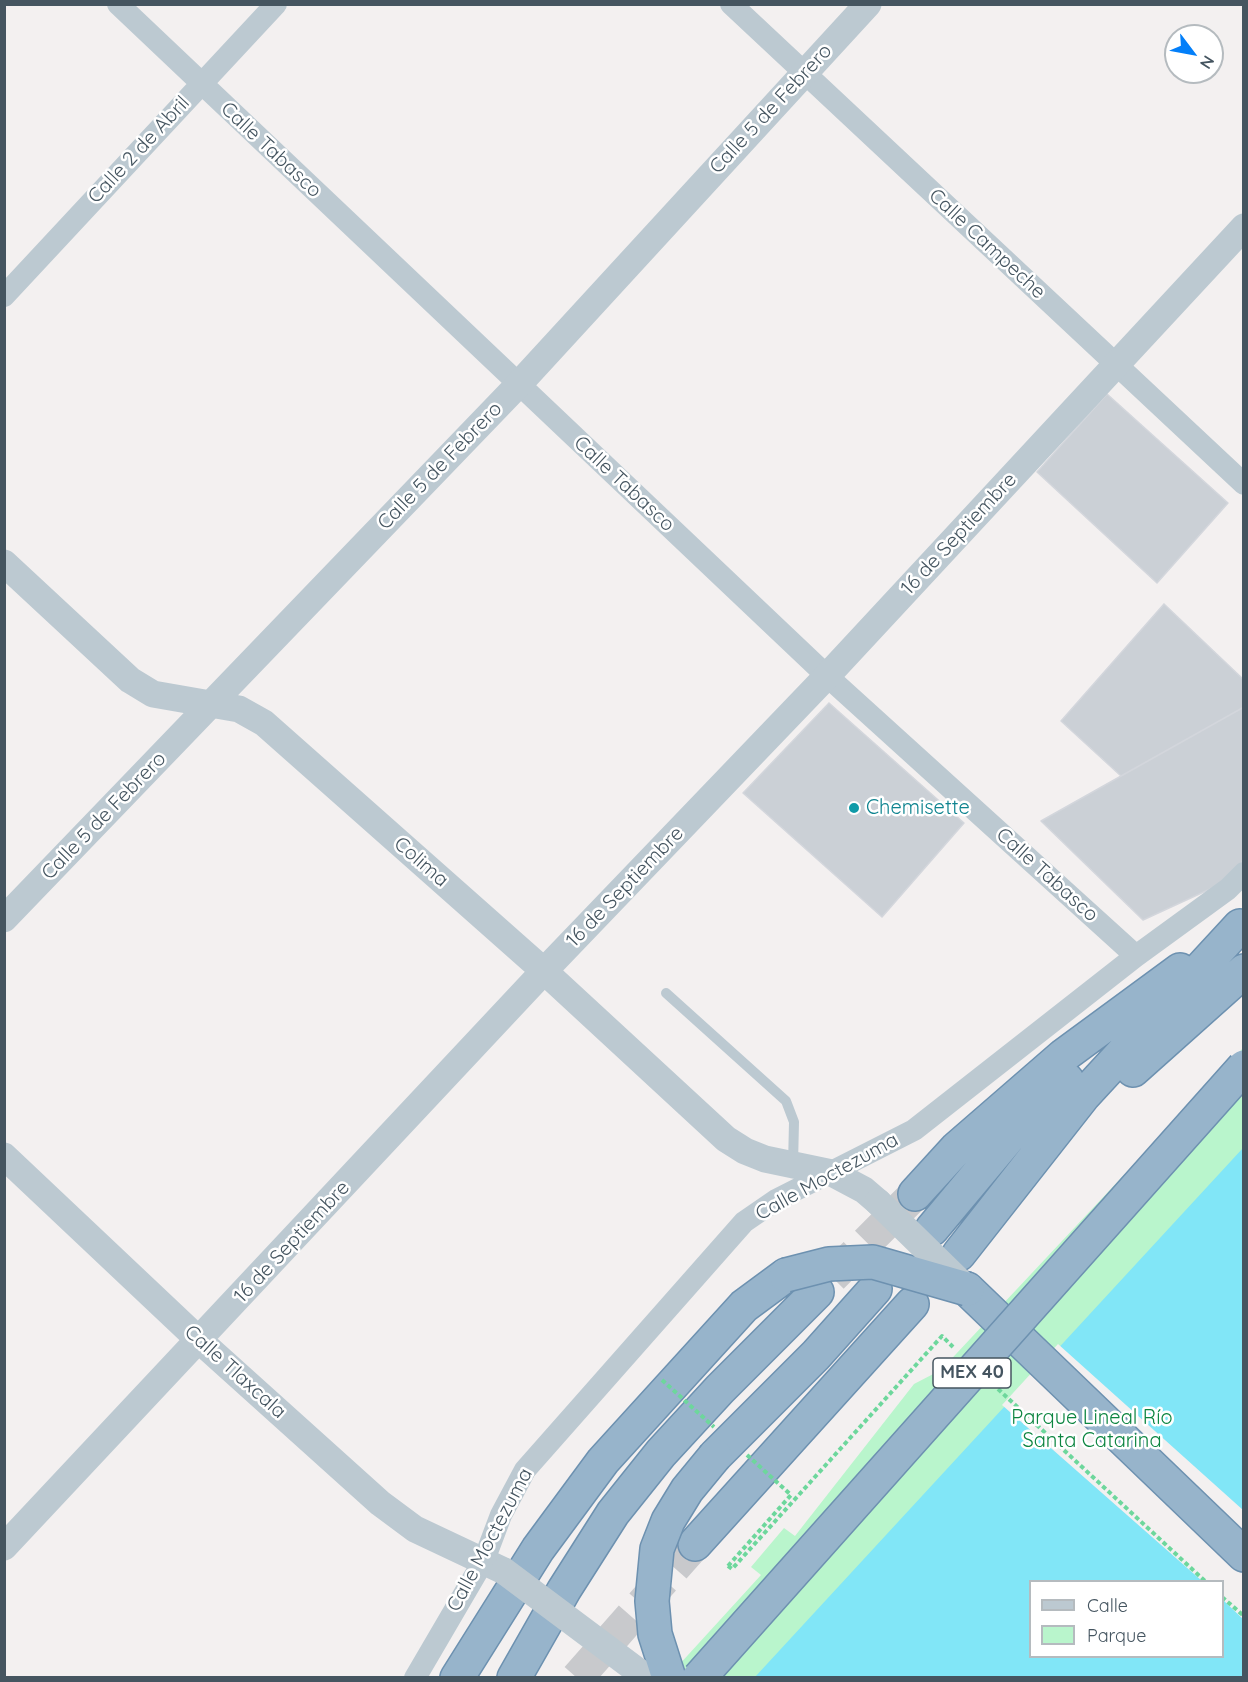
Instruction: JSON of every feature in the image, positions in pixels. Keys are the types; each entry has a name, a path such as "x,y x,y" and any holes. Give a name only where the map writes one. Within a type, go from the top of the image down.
{"highway":[{"path":"915,1194 957,1148 1063,1056 1242,924"},
{"path":"959,1254 1084,1095 1242,924"},
{"path":"1031,1162 1244,971"},
{"path":"932,1229 1009,1137 1095,1049 1116,1017"},
{"name":"MEX 40","path":"699,1677 1244,1067"},
{"path":"457,1677 538,1549 603,1461 744,1306 786,1275 829,1264 873,1262 967,1289 1244,1555"},
{"path":"669,1677 656,1634 652,1601 657,1549 668,1521 687,1490 715,1456 816,1355 874,1289"},
{"path":"514,1677 564,1590 613,1513 661,1453 817,1292"},
{"path":"695,1544 912,1304"}],"street":[{"name":"Calle Tabasco","path":"117,4 827,676 1136,956"},
{"name":"Calle 2 de Abril","path":"4,296 276,4"},
{"name":"Calle Campeche","path":"731,4 1244,484"},
{"name":"Calle 5 de Febrero","path":"4,919 519,384 868,4"},
{"name":"16 de Septiembre","path":"4,1547 200,1341 544,971 827,676 1244,227"},
{"name":"Colima","path":"4,563 130,680 153,694 239,709 264,723 544,971 726,1139 765,1160 832,1173 864,1190 967,1289"},
{"name":"Calle Moctezuma","path":"415,1677 494,1565 501,1515 525,1470 744,1222 776,1200 914,1130 1136,956 1228,889 1244,873"},
{"name":"Calle Tlaxcala","path":"4,1156 200,1341 380,1503 415,1529 450,1548 494,1565 633,1673"}],"lane":[{"path":"666,993 786,1101 794,1122 793,1165"}],"path":[{"path":"791,1495 728,1566 732,1569 942,1336 957,1350"},
{"path":"996,1387 1205,1580"},
{"path":"1224,1599 1244,1616"}],"green space":[{"name":"Parque Lineal Río Santa Catarina","path":"1243,1048 1243,1677 667,1678 761,1575 751,1567 784,1528 795,1536 914,1384 941,1370"}],"water":[{"name":"Parque Lineal Río Santa Catarina","path":"1243,1148 1243,1677 755,1677"}],"pier":[{"path":"1058,1344 1243,1510 1243,1619 1224,1601 1224,1580 1201,1580 1002,1405"}],"building":[{"path":"1107,394 1228,503 1157,583 1037,472"},
{"path":"1164,604 1244,680 1244,707 1121,776 1061,721"},
{"name":"Chemisette","path":"829,703 964,823 882,917 743,793"},
{"path":"1244,707 1244,860 1221,884 1143,920 1041,821"}],"tunnel":[{"path":"832,1277 915,1194"},
{"path":"577,1678 695,1544"}],"place":[{"name":"Chemisette","path":"854,808"}]}
